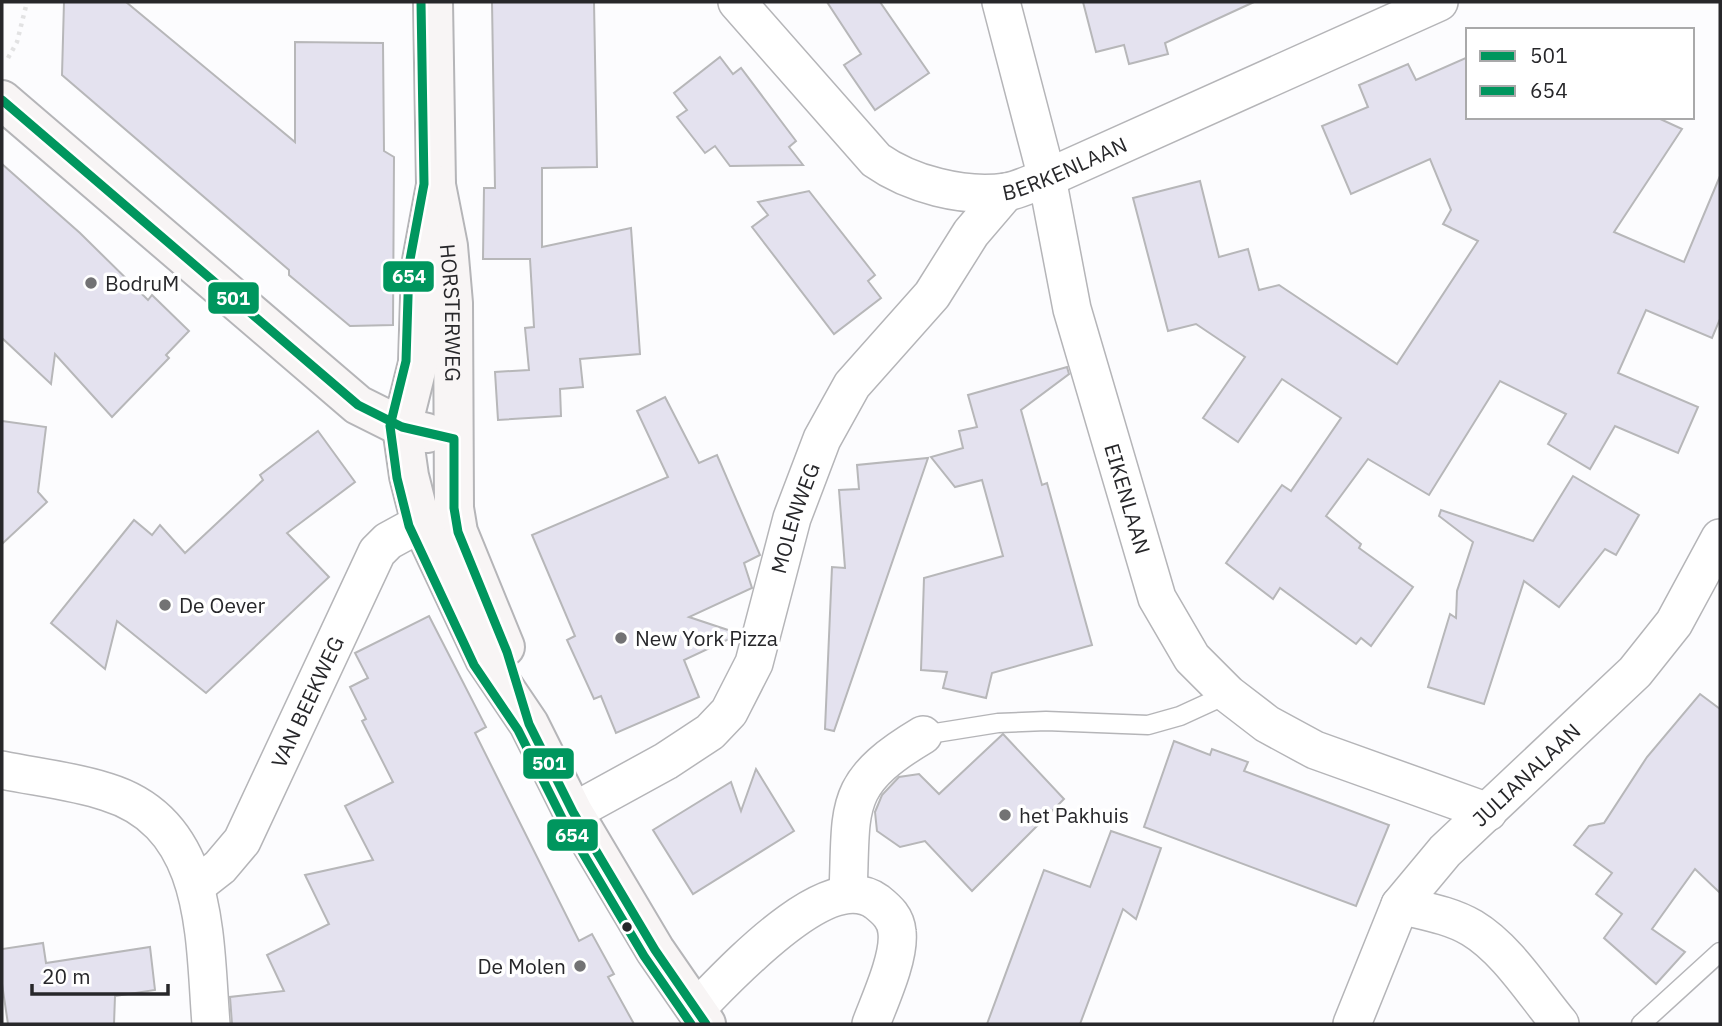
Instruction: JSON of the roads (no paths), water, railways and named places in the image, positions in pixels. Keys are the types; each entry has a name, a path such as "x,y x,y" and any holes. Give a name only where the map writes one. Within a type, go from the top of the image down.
{"main road":[{"name":"HORSTERWEG","path":"433,2 436,185 448,246 453,303 454,508 458,531 508,652 529,724"},
{"path":"2,100 358,405 402,427 454,439"},
{"name":"HORSTERWEG","path":"402,427 418,363 421,266 436,185"},
{"path":"402,427 409,476 421,523 485,659 529,724 573,812 655,950 701,1017"}],"street":[{"name":"BERKENLAAN","path":"737,2 876,160 894,173 958,190 1006,192 1047,178 1439,2"},
{"name":"EIKENLAAN","path":"1001,2 1047,178 1072,309 1157,598 1192,658 1228,694 1266,724 1315,750 1488,812"},
{"name":"MOLENWEG","path":"573,812 666,761 710,732 729,712 754,663 792,518 822,439 852,385 932,295 971,233 1006,192"},
{"name":"VAN BEEKWEG","path":"197,885 220,867 242,841 377,552 388,541 421,523"},
{"name":"JULIANALAAN","path":"1352,1024 1400,905 1445,851 1635,672 1674,623 1720,538"},
{"path":"848,893 852,803 864,781 891,755 923,736"},
{"path":"2,771 108,792 142,808 164,828 180,850 197,885 202,910 211,1024"},
{"path":"701,1017 758,946 820,904 848,893 870,897 890,912 898,932 891,968 871,1024"},
{"path":"1400,905 1447,917 1472,928 1496,947 1560,1024"}],"lane":[{"path":"923,736 998,723 1046,721 1148,725 1180,716 1228,694"},
{"path":"1641,1024 1720,952"}],"place":[{"name":"BodruM","path":"91,283"},
{"name":"De Oever","path":"165,605"},
{"name":"New York Pizza","path":"621,638"},
{"name":"het Pakhuis","path":"1005,815"},
{"name":"De Molen","path":"580,966"}]}
